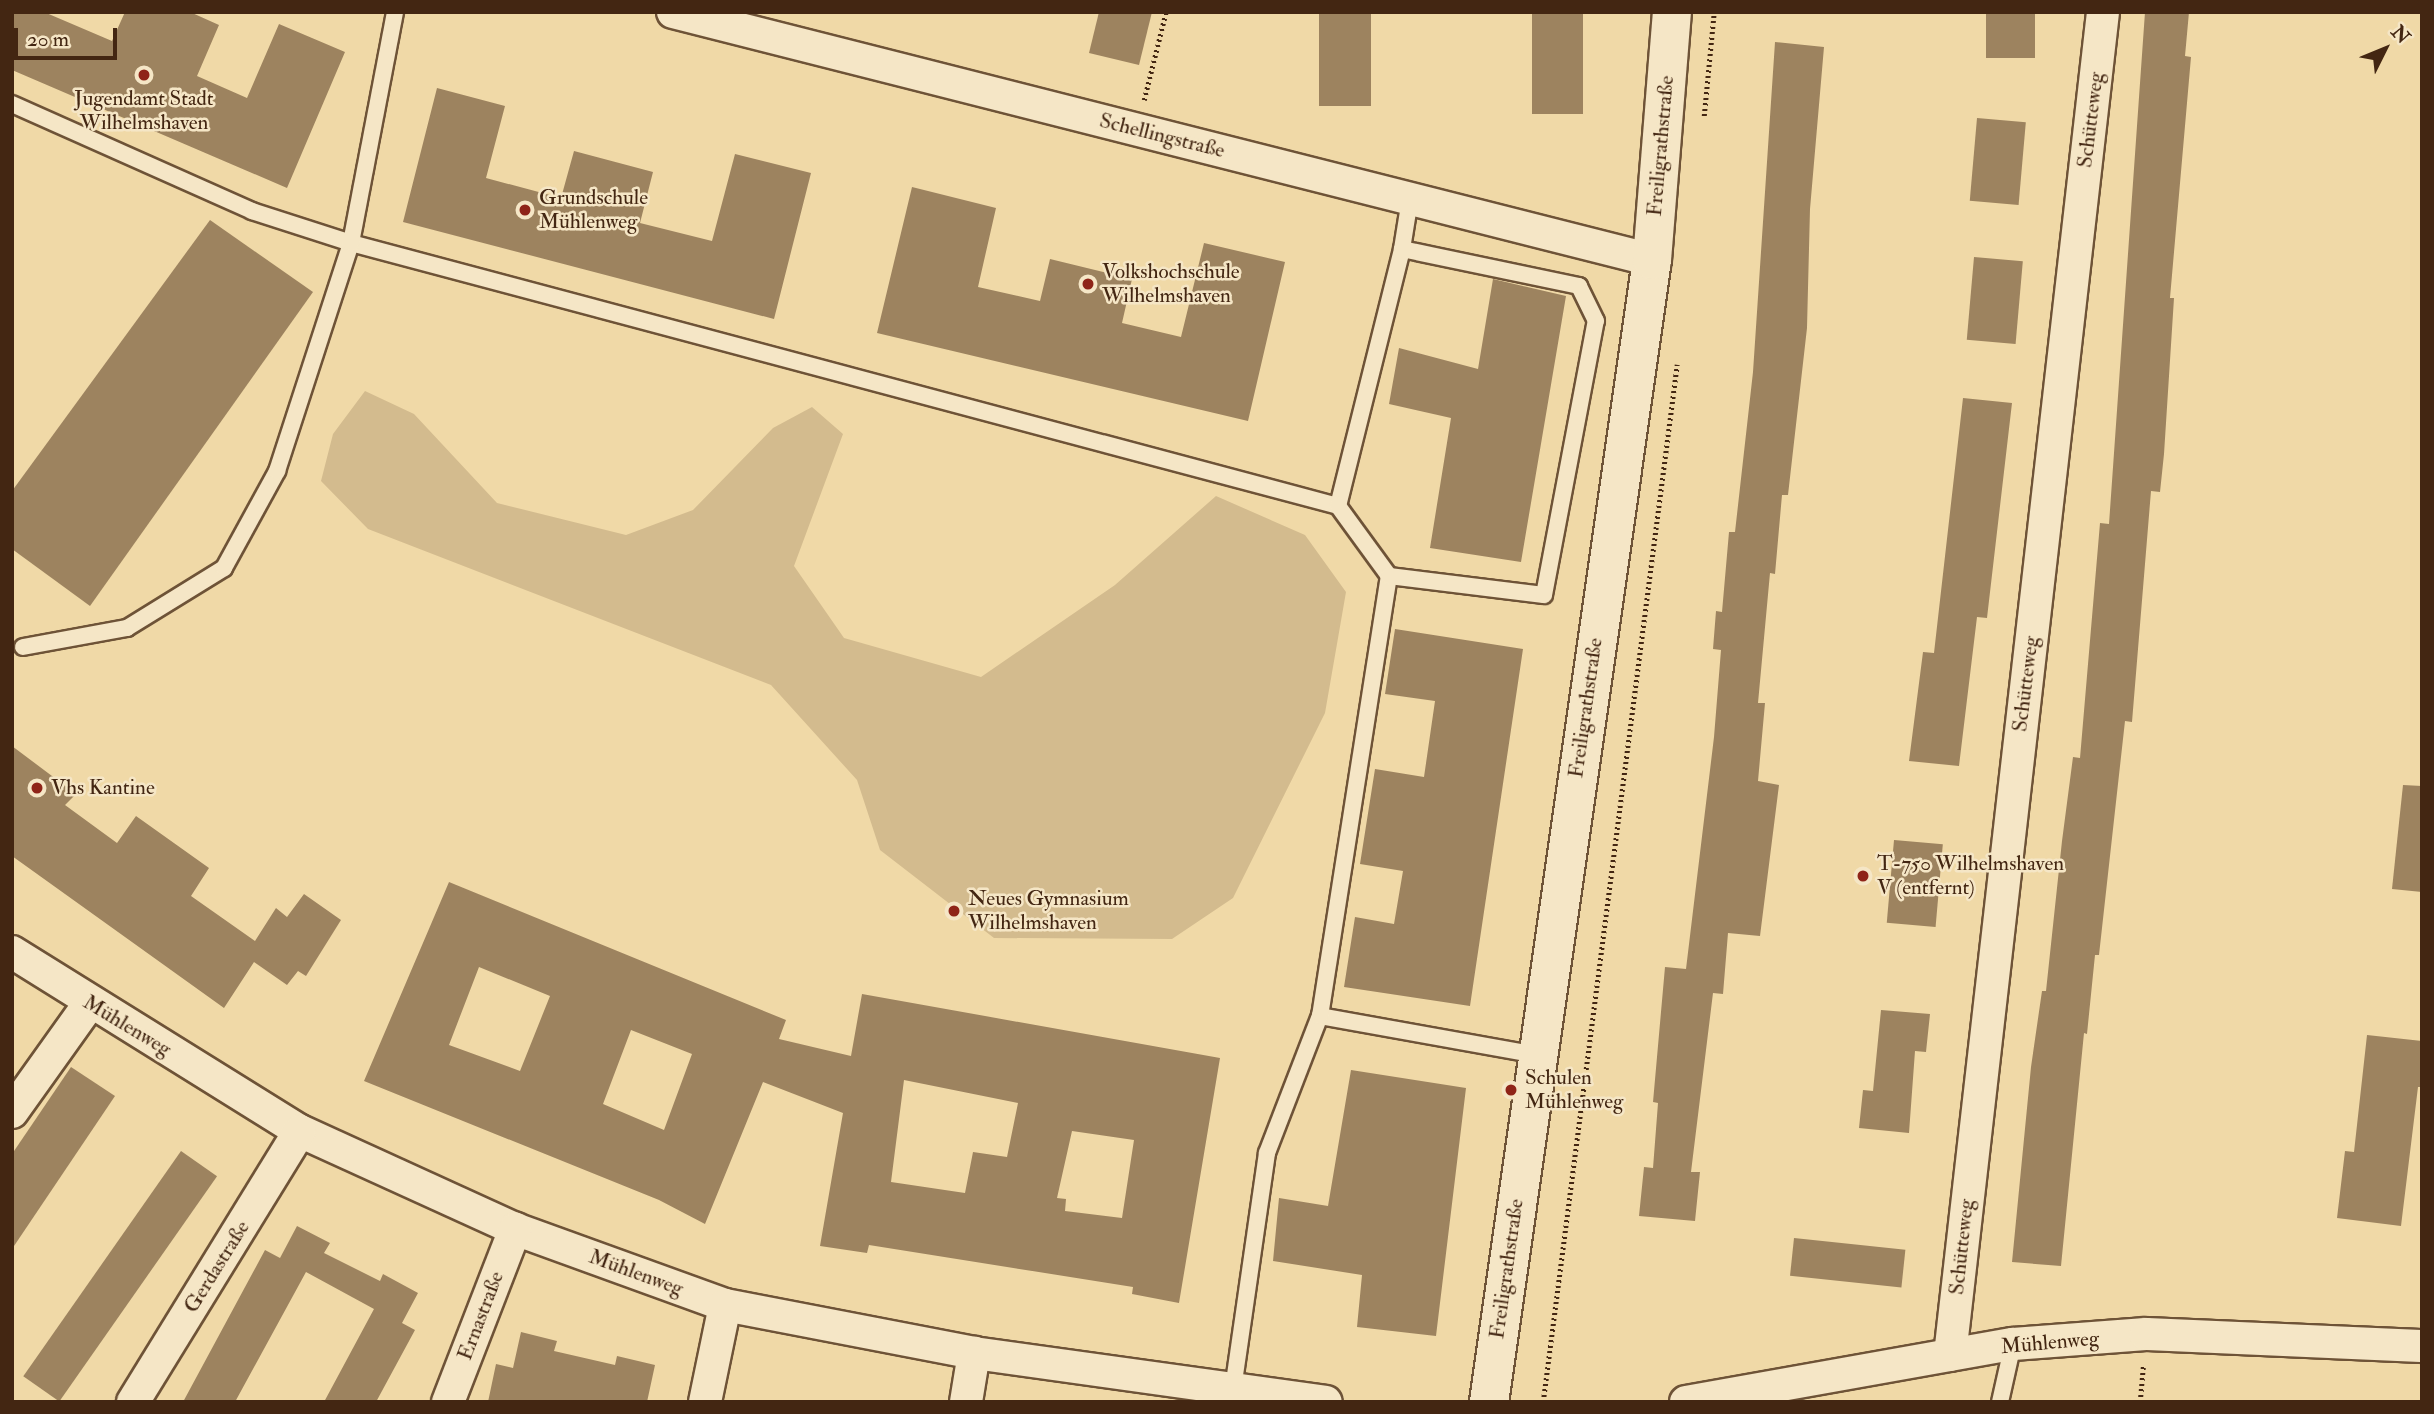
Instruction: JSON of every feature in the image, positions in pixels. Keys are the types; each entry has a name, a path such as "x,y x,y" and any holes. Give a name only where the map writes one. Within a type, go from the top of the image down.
{"street":[{"name":"Schellingstraße","path":"673,12 1652,260"},
{"name":"Freiligrathstraße","path":"1489,1402 1536,1055 1652,260 1672,12"},
{"name":"Schütteweg","path":"1950,1355 2103,12"},
{"name":"Mühlenweg","path":"12,952 89,1004 300,1131 514,1229 725,1305 974,1353 1326,1402"},
{"path":"12,1112 89,1004"},
{"name":"Gerdastraße","path":"133,1402 300,1131"},
{"name":"Ernastraße","path":"448,1402 514,1229"},
{"path":"705,1402 725,1305"},
{"name":"Mühlenweg","path":"1686,1402 2013,1344 2146,1334 2421,1338"},
{"path":"966,1402 974,1353"}],"lane":[{"path":"23,647 127,628 224,568 278,471 351,243 395,12"},
{"path":"12,104 252,211 351,243 1338,506 1389,576 1320,1017 1267,1153 1233,1389"},
{"path":"1338,506 1402,249 1410,199"},
{"path":"1389,576 1544,595 1596,321 1579,286 1402,249"},
{"path":"1320,1017 1536,1055"},
{"path":"2000,1402 2013,1344"}],"path":[{"path":"1136,130 1166,12"},
{"path":"1543,1402 1678,358"}],"shaded area":[{"path":"365,391 414,414 497,503 626,535 693,510 773,428 812,407 843,434 794,566 844,638 981,677 1115,585 1216,496 1305,535 1346,592 1325,713 1233,898 1172,939 994,938 880,850 857,780 771,685 368,529 321,481 333,434"}],"building":[{"path":"12,12 44,12 112,41 125,12 190,12 219,25 197,76 247,98 279,24 345,52 287,188 12,70"},
{"path":"1099,12 1152,12 1139,65 1089,53"},
{"path":"1319,12 1371,12 1371,106 1319,106"},
{"path":"1532,12 1583,12 1583,114 1532,114"},
{"path":"1986,12 2035,12 2035,58 1986,58"},
{"path":"2145,12 2189,12 2185,56 2191,57 2170,298 2174,298 2160,492 2151,491 2132,722 2125,721 2099,955 2095,955 2087,1034 2084,1033 2061,1266 2012,1262 2031,1067 2042,991 2046,991 2073,757 2080,758 2100,523 2109,524"},
{"path":"1775,42 1824,47 1810,209 1807,328 1788,495 1782,495 1775,574 1770,573 1758,703 1765,703 1758,781 1779,785 1760,936 1728,933 1723,994 1713,993 1691,1172 1700,1172 1695,1221 1639,1216 1644,1167 1653,1168 1658,1103 1653,1102 1665,967 1686,969 1714,737 1721,650 1713,649 1716,611 1722,612 1729,532 1735,532 1753,372"},
{"name":"Grundschule Mühlenweg","path":"437,88 505,106 486,178 561,198 574,151 653,172 640,223 712,241 735,154 811,173 774,319 403,222"},
{"path":"1977,118 2026,122 2019,205 1970,201"},
{"path":"912,187 996,208 978,287 1040,301 1050,259 1132,279 1122,323 1181,337 1204,243 1285,262 1248,421 877,333"},
{"path":"210,220 313,292 90,606 12,549 12,491"},
{"path":"1974,257 2023,261 2016,344 1967,340"},
{"path":"1493,279 1566,296 1521,562 1430,548 1451,418 1389,404 1399,348 1478,369"},
{"path":"1963,398 2012,403 1987,618 1977,617 1959,766 1909,761 1923,652 1934,653"},
{"path":"1395,629 1523,649 1470,1006 1344,987 1355,917 1394,924 1403,871 1360,864 1375,769 1424,777 1435,701 1385,694"},
{"path":"12,746 76,794 65,805 117,843 136,816 209,868 191,896 255,941 276,908 287,917 304,894 341,920 306,976 298,971 287,985 254,962 224,1008 12,856"},
{"path":"2403,785 2422,786 2422,892 2392,889"},
{"path":"1894,840 1943,844 1936,927 1887,923"},
{"path":"449,882 786,1020 779,1039 851,1056 862,994 1220,1058 1179,1303 1132,1294 1133,1287 869,1245 867,1253 820,1246 843,1113 763,1082 705,1224 659,1200 364,1081","holes":["479,967 550,996 520,1071 449,1045","631,1030 692,1054 664,1130 603,1104","904,1080 1018,1103 1007,1157 973,1152 965,1193 891,1182","1072,1131 1134,1140 1122,1218 1065,1211 1066,1199 1057,1198"]},
{"path":"1881,1010 1930,1014 1926,1052 1915,1051 1909,1133 1859,1128 1863,1090 1873,1091"},
{"path":"2367,1035 2422,1041 2422,1087 2418,1087 2401,1226 2337,1218 2345,1151 2354,1152"},
{"path":"71,1067 115,1096 12,1249 12,1154"},
{"path":"1351,1070 1466,1088 1436,1336 1357,1327 1362,1275 1273,1261 1279,1198 1328,1206"},
{"path":"181,1151 217,1176 59,1402 23,1376"},
{"path":"297,1226 330,1243 324,1253 380,1281 383,1274 418,1293 402,1323 415,1330 376,1402 324,1402 374,1309 306,1272 235,1402 183,1402 265,1250 280,1258"},
{"path":"1794,1238 1905,1250 1901,1287 1790,1276"},
{"path":"521,1332 557,1341 554,1351 615,1365 617,1356 655,1365 647,1402 488,1402 496,1364 513,1368"}],"place":[{"name":"Jugendamt Stadt Wilhelmshaven","path":"144,75"},
{"name":"Grundschule Mühlenweg","path":"525,210"},
{"name":"Volkshochschule Wilhelmshaven","path":"1088,284"},
{"name":"Vhs Kantine","path":"37,788"},
{"name":"T-750 Wilhelmshaven V (entfernt)","path":"1863,876"},
{"name":"Neues Gymnasium Wilhelmshaven","path":"954,911"},
{"name":"Schulen Mühlenweg","path":"1511,1090"}]}
